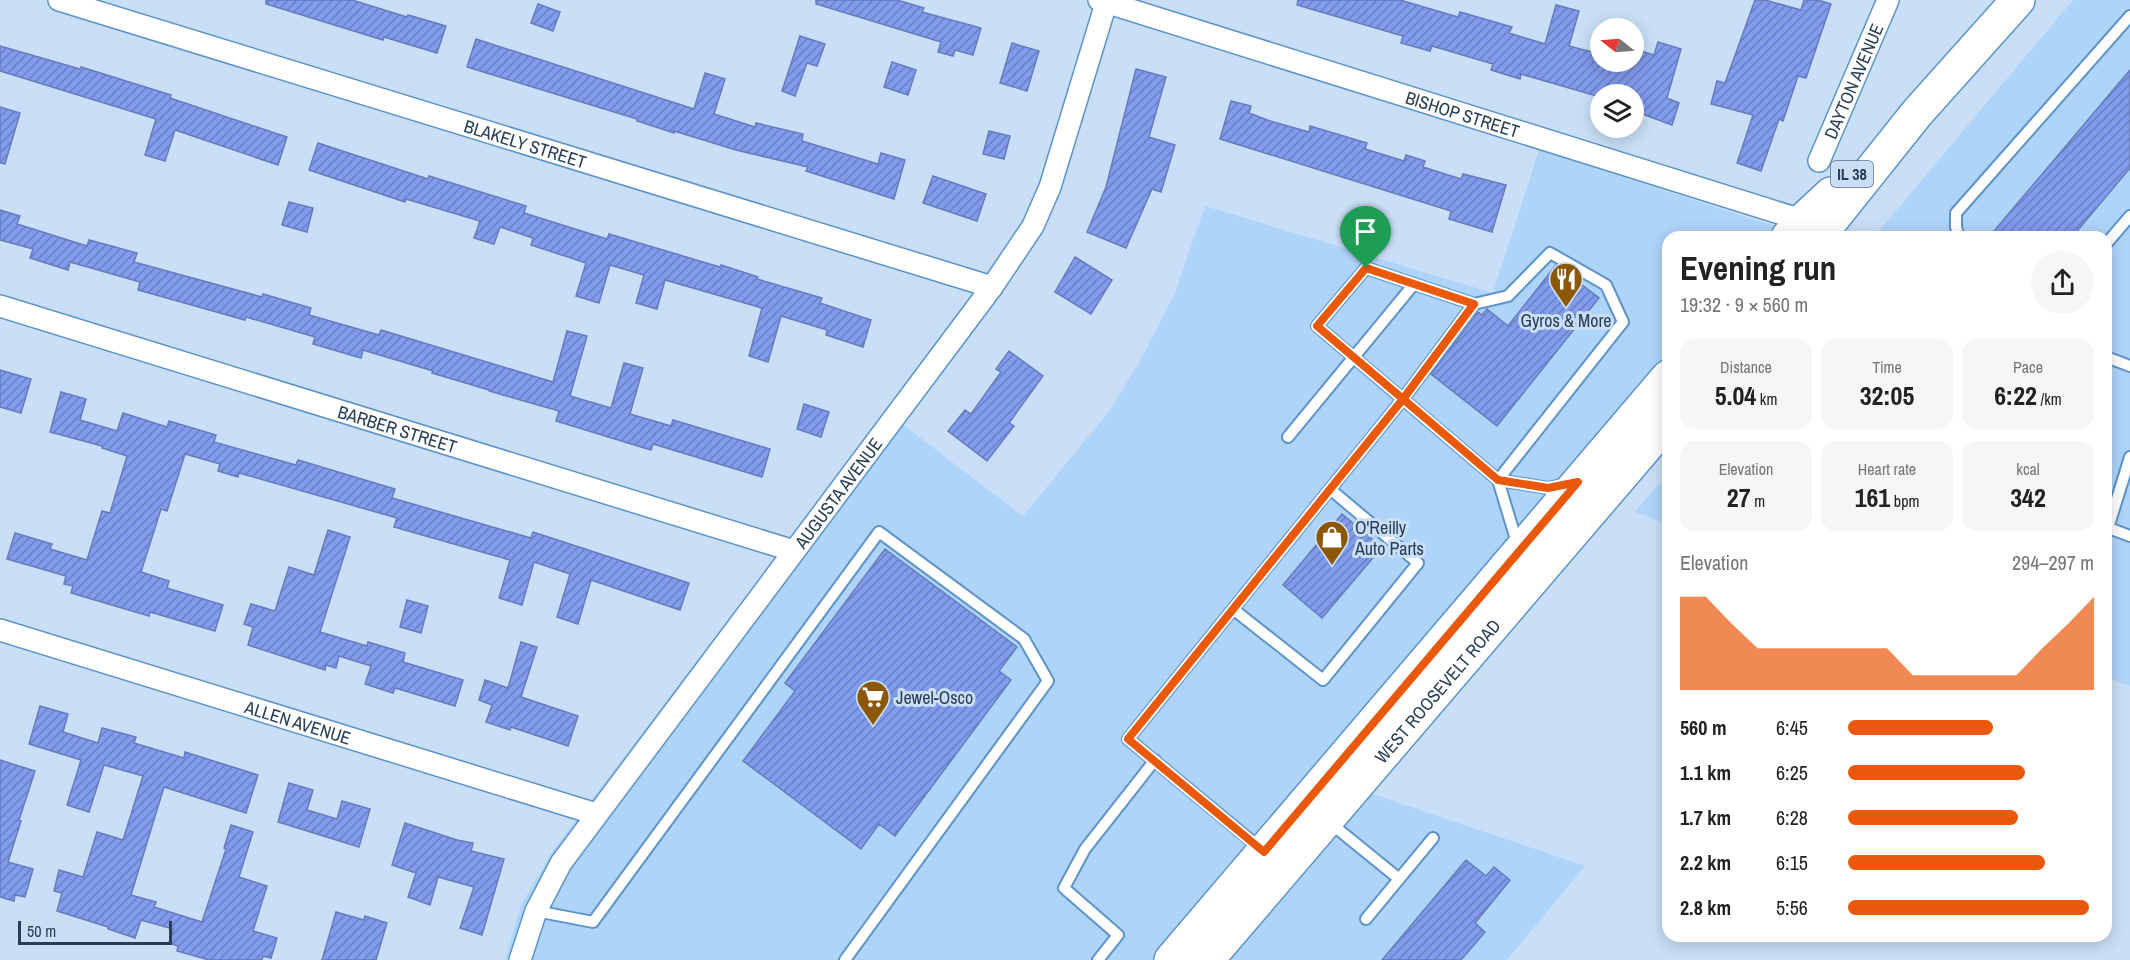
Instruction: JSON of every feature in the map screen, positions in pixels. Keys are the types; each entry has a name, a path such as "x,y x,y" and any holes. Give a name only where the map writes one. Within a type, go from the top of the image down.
{"main road":[{"name":"IL 38","path":"1809,231 2018,0"},
{"name":"WEST ROOSEVELT ROAD","path":"1172,960 1662,384"},
{"name":"WEST ROOSEVELT ROAD","path":"1212,958 1326,820 1662,428"}],"street":[{"name":"BLAKELY STREET","path":"59,0 992,287"},
{"name":"DAYTON AVENUE","path":"1819,161 1888,0"},
{"name":"AUGUSTA AVENUE","path":"520,960 536,911 553,877 596,814 992,287 1033,226 1050,187 1104,1"},
{"name":"BISHOP STREET","path":"1104,1 1809,231"},
{"name":"BARBER STREET","path":"0,306 794,551"},
{"name":"ALLEN AVENUE","path":"0,630 596,814"}],"lane":[{"path":"1957,231 1956,213 2130,16"},
{"path":"2112,237 2130,216"},
{"path":"1498,480 1623,322 1606,285 1550,253 1508,297 1474,304 1366,268 1317,326 1498,480 1548,488 1578,482"},
{"path":"1287,437 1414,284"},
{"path":"1264,852 1128,739 1403,399 1474,304"},
{"path":"2112,359 2130,366"},
{"path":"2112,512 2130,457"},
{"path":"1498,480 1520,551"},
{"path":"1233,609 1323,680 1418,562 1330,489"},
{"path":"2112,529 2130,536"},
{"path":"536,911 593,922 879,532 1024,639 1048,681 845,960"},
{"path":"1098,960 1118,935 1064,888 1085,849 1155,760"},
{"path":"1326,820 1398,878"},
{"path":"1366,919 1433,838"}],"shaded area":[{"path":"2073,0 2130,0 2130,686 2112,679 2112,231 1879,231"},
{"path":"1539,150 1780,228 1778,231 1662,231 1662,366 1155,960 505,960 521,905 554,849 886,412 1023,516 1107,414 1139,363 1175,293 1205,206 1493,293"},
{"path":"1662,481 1662,522 1635,512"},
{"path":"1364,791 1585,866 1507,960 1220,960"}],"building":[{"path":"266,0 352,0 446,26 437,53 384,37 383,40 266,4"},
{"path":"816,0 897,0 924,8 922,12 981,28 973,55 955,50 953,56 938,52 941,42 816,4"},
{"path":"1298,0 1400,0 1458,17 1460,12 1512,27 1509,33 1545,44 1556,5 1579,11 1569,46 1590,51 1590,72 1644,72 1644,52 1654,55 1658,42 1681,49 1667,98 1679,103 1672,125 1644,115 1644,84 1590,84 1590,94 1521,74 1520,79 1491,70 1493,64 1432,46 1430,51 1401,43 1403,36 1297,5"},
{"path":"1755,0 1765,0 1801,10 1804,0 1818,0 1831,4 1806,78 1798,76 1783,121 1779,119 1761,171 1737,163 1753,115 1711,104 1717,81 1725,83"},
{"path":"538,4 560,12 553,31 531,23"},
{"path":"800,36 825,44 817,66 807,63 795,96 782,91"},
{"path":"476,39 694,109 705,73 725,79 714,114 755,127 756,123 803,134 802,141 878,164 881,153 905,160 894,199 806,171 808,167 736,150 674,131 674,133 637,121 637,119 467,67"},
{"path":"1012,43 1039,51 1027,91 1000,83"},
{"path":"0,46 80,69 81,67 171,95 170,98 287,137 278,165 175,130 165,161 145,155 156,119 0,71"},
{"path":"892,62 916,70 908,95 884,87"},
{"path":"1136,69 1166,77 1149,137 1175,145 1161,192 1152,189 1126,248 1087,232 1106,187"},
{"path":"2130,70 2130,168 2077,231 1994,231"},
{"path":"1231,101 1251,106 1249,113 1270,121 1309,132 1310,126 1367,143 1365,149 1404,161 1406,155 1425,161 1423,167 1461,179 1463,174 1506,185 1492,232 1449,219 1451,211 1220,139"},
{"path":"0,107 20,113 5,164 0,163"},
{"path":"989,131 1010,136 1004,159 983,154"},
{"path":"318,143 428,179 429,176 526,206 524,213 607,239 609,234 720,267 721,265 758,277 757,279 822,298 820,303 871,320 863,347 826,335 827,330 781,316 768,362 749,356 762,308 665,280 657,309 636,303 644,275 610,265 599,303 576,296 586,263 531,245 533,238 500,227 494,244 474,238 480,221 406,199 405,202 309,170"},
{"path":"933,176 986,194 977,221 923,203"},
{"path":"289,202 313,208 307,232 282,225"},
{"path":"0,210 20,216 17,224 87,246 89,240 137,253 134,262 262,297 263,294 311,308 309,315 379,335 381,330 553,382 567,331 587,336 570,396 611,408 624,363 643,368 630,414 671,426 673,420 770,449 762,477 653,444 651,450 556,421 559,411 363,350 361,358 313,344 315,337 138,290 140,282 70,262 68,270 30,258 33,249 0,240"},
{"path":"1075,257 1112,280 1091,314 1055,292"},
{"path":"1556,265 1599,298 1497,426 1431,374 1478,312 1482,315 1487,309 1508,326"},
{"path":"1009,351 1043,376 1009,423 1014,426 987,461 948,431 965,410 971,414 1001,372 996,369"},
{"path":"0,370 31,379 21,413 0,407"},
{"path":"61,392 86,399 80,420 117,431 123,413 167,427 169,421 216,435 214,442 296,465 298,460 395,489 392,498 531,538 533,532 689,583 680,610 591,580 578,624 557,617 570,574 534,562 522,605 499,598 510,560 394,527 397,518 239,473 238,477 218,471 220,464 185,454 167,511 161,509 141,572 169,581 167,588 223,605 215,631 150,612 149,616 71,593 73,586 64,584 66,576 7,559 15,533 52,544 50,549 87,560 102,511 110,513 127,456 102,448 102,446 50,432"},
{"path":"804,404 829,412 821,437 797,429"},
{"name":"O'Reilly Auto Parts","path":"1342,514 1382,547 1322,618 1283,585"},
{"path":"328,530 350,537 320,632 367,646 368,642 405,653 403,662 463,680 455,706 395,688 393,693 365,684 371,666 339,656 336,668 326,665 325,670 248,645 253,627 244,624 251,604 275,611 289,567 314,575"},
{"name":"Jewel-Osco","path":"885,549 1017,647 999,671 1011,680 895,836 879,824 861,849 743,761 795,691 785,683"},
{"path":"407,600 428,606 421,633 400,627"},
{"path":"521,642 537,647 521,697 578,716 568,746 511,727 510,730 486,722 492,705 479,700 485,680 508,688"},
{"path":"40,706 68,714 63,732 98,743 102,728 136,737 134,743 184,758 185,752 258,775 246,813 164,787 131,895 156,902 154,907 202,922 226,849 224,848 231,825 253,832 239,877 267,886 253,931 277,938 271,958 263,956 262,960 209,960 177,951 178,946 169,943 173,929 141,920 135,938 57,911 62,893 54,891 59,870 83,877 97,832 123,840 143,776 104,765 89,812 67,805 81,760 29,744"},
{"path":"0,760 35,771 8,862 33,869 25,897 15,895 14,901 0,897"},
{"path":"289,783 313,790 307,810 337,819 342,801 370,809 359,847 278,822"},
{"path":"405,823 473,843 471,851 504,859 482,935 460,928 474,887 438,877 430,905 408,897 416,873 392,865"},
{"path":"1466,860 1486,876 1494,867 1510,880 1475,923 1485,932 1461,960 1382,960"},
{"path":"336,912 364,920 365,916 387,923 376,960 322,960"}],"place":[{"name":"Gyros & More","path":"1566,308"},
{"name":"O'Reilly Auto Parts","path":"1332,566"},
{"name":"Jewel-Osco","path":"873,726"}],"route":[{"path":"1366,268 1317,326 1403,399 1128,739 1264,852 1578,482 1548,488 1498,480 1403,399 1474,304 1366,268"}]}
